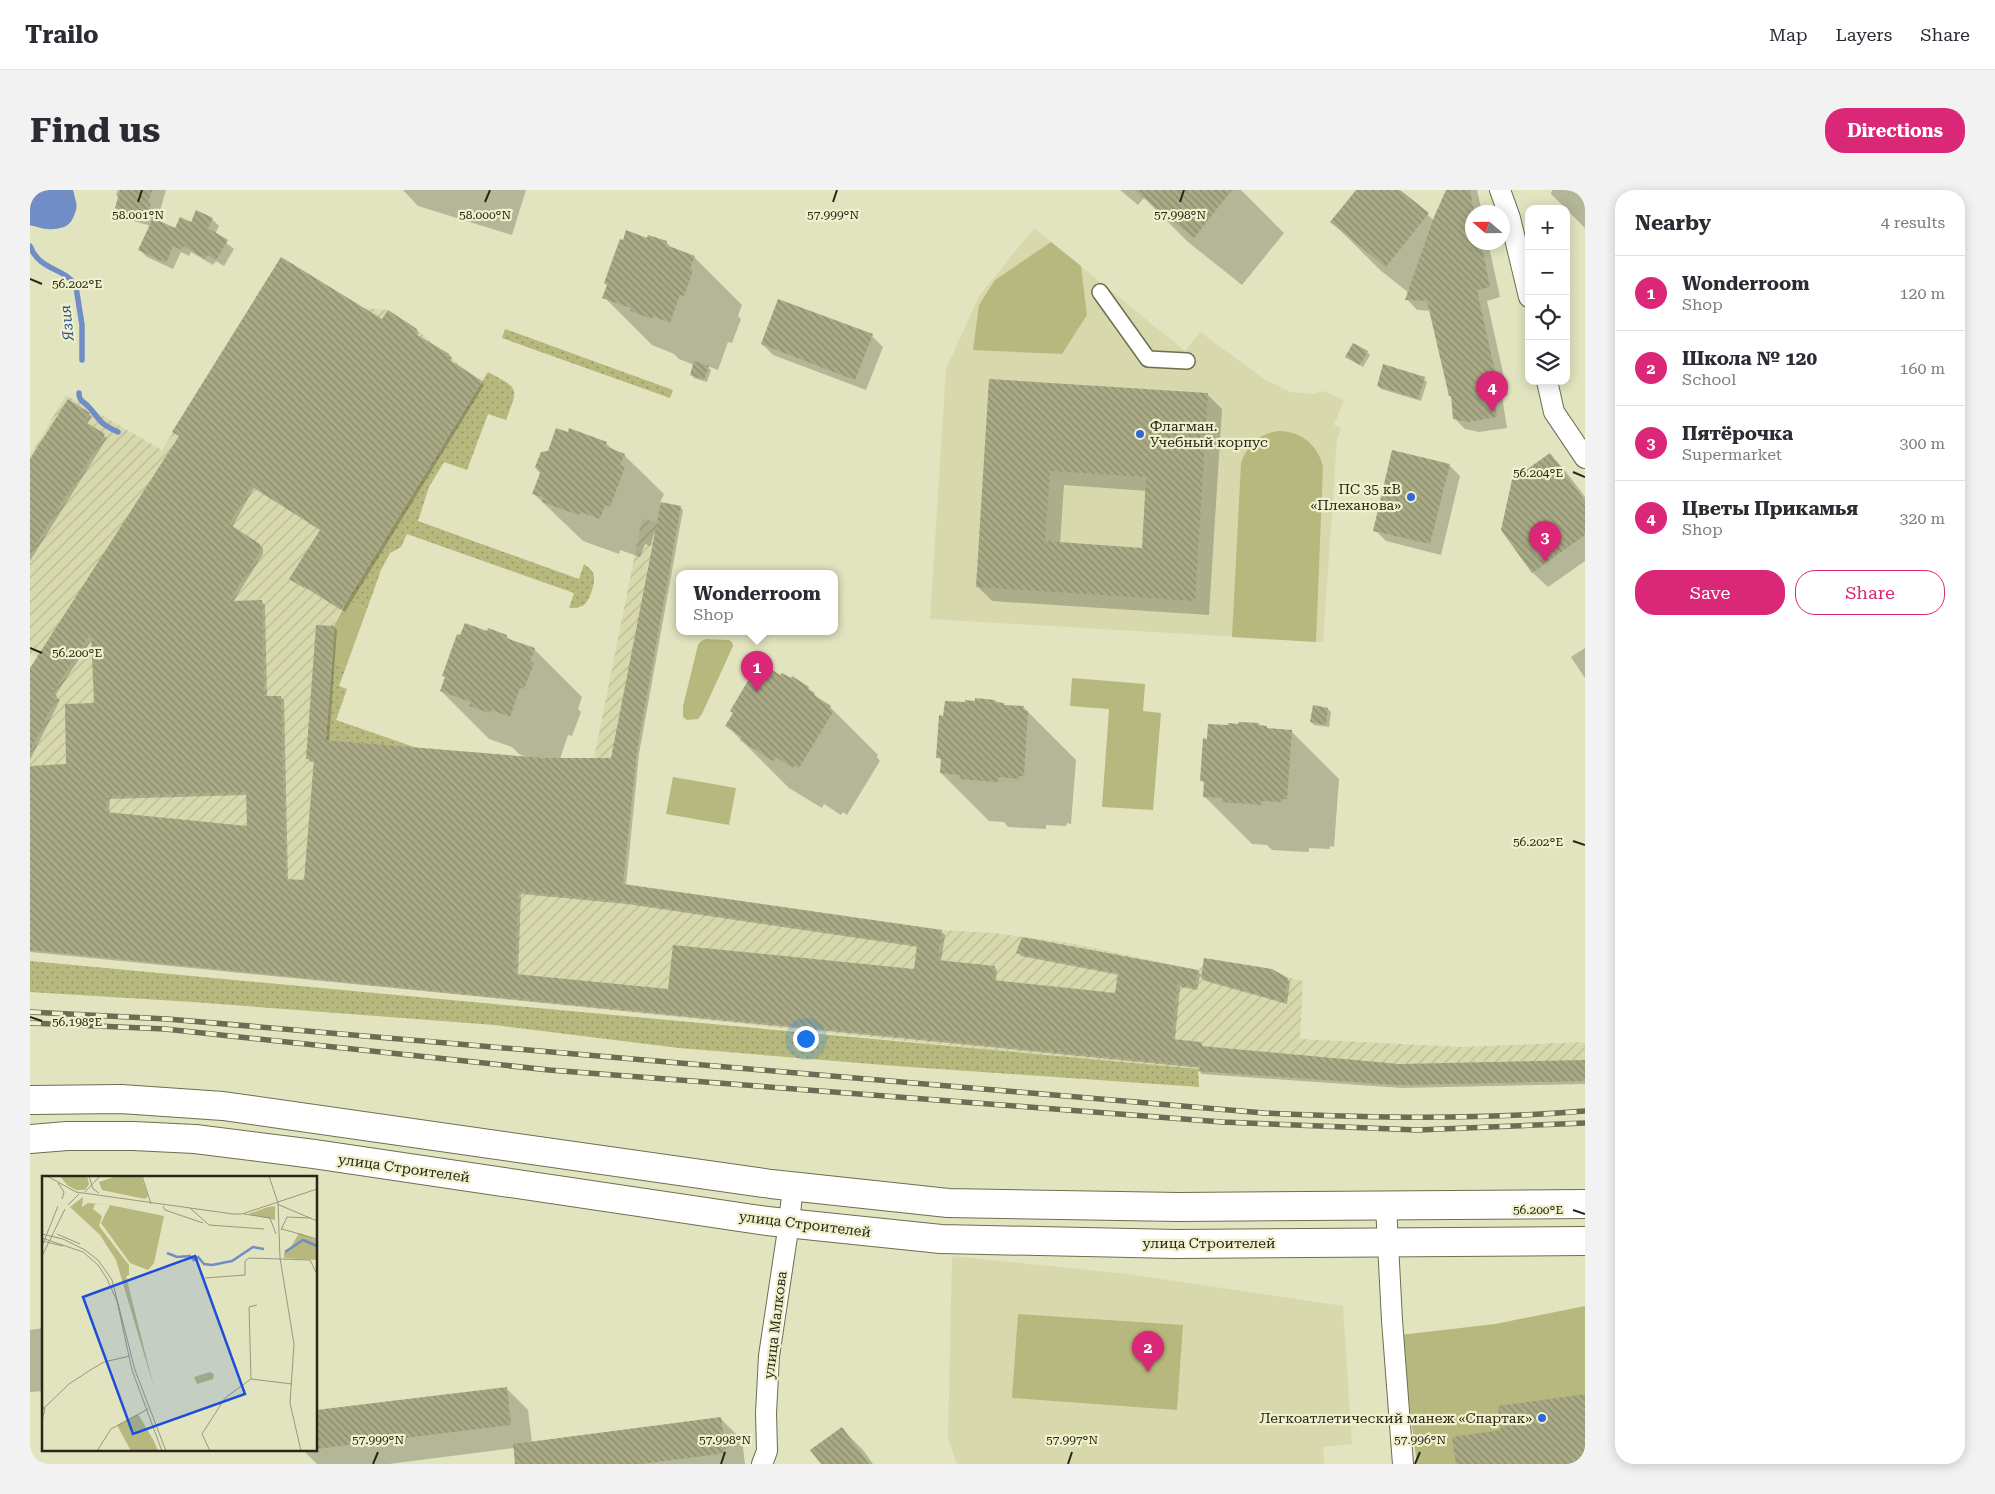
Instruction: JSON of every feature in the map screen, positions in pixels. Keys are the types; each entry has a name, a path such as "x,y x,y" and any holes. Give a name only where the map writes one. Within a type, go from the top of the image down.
{"main road":[{"path":"30,1100 57,1098 122,1099 223,1106 793,1186 948,1203 1178,1207 1585,1204"},
{"name":"улица Строителей","path":"30,1139 67,1136 178,1138 314,1154 789,1223 941,1239 1176,1244 1585,1241"},
{"path":"30,1153 79,1151 254,1160 314,1154"}],"street":[{"path":"1500,190 1510,218 1529,295"},
{"path":"1100,292 1148,359 1187,361"},
{"path":"1548,385 1554,412 1585,458"},
{"name":"улица Малкова","path":"762,1464 767,1450 766,1413 769,1356 793,1186"},
{"path":"1386,1206 1403,1464"}],"shaded area":[{"name":"Флагман. Учебный корпус","path":"1034,228 1185,351 1200,332 1264,379 1291,392 1313,394 1323,391 1344,400 1334,425 1341,428 1337,440 1323,642 930,619 946,369 979,296"},
{"path":"1051,242 1081,266 1087,315 1062,354 973,350 979,305 995,280"},
{"path":"281,257 364,308 388,310 417,329 434,345 449,354 463,369 482,381 341,610 334,625 326,740 541,758 594,758 642,519 677,526 637,750 623,884 942,930 994,933 1069,943 1198,970 1202,967 1204,958 1303,981 1300,1039 1462,1047 1585,1042 1585,1081 1398,1085 1197,1071 30,950 30,677 37,657 30,654 30,456 66,395 162,450"},
{"path":"505,329 673,390 670,398 502,338"},
{"path":"488,372 506,382 514,390 513,401 506,420 488,414 467,470 444,462 429,487 418,521 579,579 584,564 594,575 593,587 587,602 577,608 569,608 574,593 407,534 401,547 390,553 381,570 367,609 347,601"},
{"path":"1279,431 1294,434 1307,441 1317,452 1323,467 1316,642 1232,637 1241,463 1250,445 1265,434"},
{"path":"347,601 367,609 346,667 332,662 334,626"},
{"path":"706,639 729,640 733,646 702,714 698,719 687,720 683,717 683,706 698,645"},
{"path":"332,662 346,667 339,686 347,689 336,720 417,748 326,740"},
{"path":"1072,678 1145,684 1143,711 1161,713 1153,810 1102,807 1109,709 1070,706"},
{"path":"673,777 736,788 729,825 666,814"},
{"path":"30,961 1198,1069 1199,1087 896,1066 679,1048 495,1025 193,1002 30,992"},
{"path":"952,1256 1129,1274 1343,1306 1352,1444 1323,1447 1324,1464 957,1464 948,1439"},
{"path":"1585,1306 1585,1464 1417,1464 1400,1335 1495,1324"},
{"path":"1018,1314 1183,1325 1177,1410 1012,1398"}],"building":[{"path":"120,190 152,190 148,203 151,204 147,218 115,208"},
{"path":"1134,190 1232,190 1194,238"},
{"path":"1356,190 1400,190 1429,213 1386,267 1330,222"},
{"path":"1446,190 1470,190 1473,205 1465,205 1465,250 1483,250 1490,287 1477,290 1498,385 1492,386 1497,417 1468,422 1453,419 1451,396 1449,396 1427,301 1405,300 1434,217"},
{"path":"196,210 213,218 208,228 228,240 216,260 208,255 205,259 184,246 182,250 173,246 166,263 138,250 153,218 175,228 180,217 191,222"},
{"path":"626,230 647,238 648,235 667,241 666,245 695,256 690,268 693,270 684,296 680,295 670,323 653,316 652,319 630,311 631,308 602,298 607,285 604,283 620,239 623,240"},
{"path":"281,257 382,319 388,310 417,329 414,333 449,354 447,358 482,381 341,610 305,586 304,588 289,579 320,530 251,486 229,524 260,544 261,550 229,601 262,600 264,696 281,696 286,879 304,880 314,759 306,759 316,625 334,626 326,740 542,758 611,758 661,502 681,506 637,750 623,884 942,930 937,960 995,966 993,980 1115,993 1118,973 1016,953 1022,937 1198,970 1194,987 1177,984 1172,1039 1201,1042 1201,1046 1399,1064 1585,1060 1585,1081 1398,1085 1197,1071 1201,1066 30,950 30,766 66,764 65,704 94,703 91,633 52,693 57,696 30,751 30,668 179,436 172,432","holes":["246,792 247,826 106,812 107,796","518,891 623,901 917,945 914,969 673,945 668,989 515,974"]},
{"path":"778,299 873,334 855,380 761,344"},
{"path":"1353,343 1368,351 1360,365 1345,357"},
{"path":"694,361 709,366 704,380 690,375"},
{"path":"1383,364 1425,377 1418,399 1377,386"},
{"path":"989,379 1208,393 1195,601 976,587","holes":["1050,471 1146,477 1142,548 1045,541"]},
{"path":"68,399 90,413 84,421 105,434 30,553 30,459"},
{"path":"556,428 568,432 569,428 607,442 605,446 625,454 620,465 625,467 610,507 605,505 600,519 581,512 579,515 542,502 544,498 532,494 540,473 535,467 541,452 548,451"},
{"name":"ПС 35 кВ «Плеханова»","path":"1392,450 1450,464 1430,544 1373,531"},
{"path":"1550,453 1585,501 1585,535 1532,573 1501,530 1512,480"},
{"path":"465,623 487,631 488,628 507,635 506,638 535,648 530,662 534,663 524,689 520,688 510,717 491,710 489,713 469,706 471,702 440,691 445,677 442,676 457,634 460,635"},
{"path":"763,664 780,675 782,673 791,678 792,676 809,687 808,689 815,693 814,695 831,706 829,709 833,712 799,768 794,765 793,768 776,757 773,761 740,740 742,737 725,726 733,713 730,711 752,674 755,677"},
{"path":"975,698 995,700 995,702 1004,703 1004,705 1024,706 1023,710 1028,711 1024,776 1019,776 1019,779 999,777 998,782 959,779 960,775 940,773 941,758 936,758 939,715 943,716 945,701 975,701"},
{"path":"1313,705 1328,708 1326,725 1310,722"},
{"path":"1239,722 1259,723 1258,725 1267,726 1267,728 1292,730 1287,799 1282,799 1282,802 1262,801 1262,805 1222,802 1223,798 1203,797 1204,781 1200,781 1203,738 1207,739 1208,724 1228,725 1228,723 1238,724"},
{"path":"1204,958 1272,969 1288,978 1284,1002 1201,978"},
{"path":"507,1387 511,1425 318,1449 318,1410"},
{"name":"Легкоатлетический манеж «Спартак»","path":"1585,1394 1585,1464 1456,1464 1452,1437 1501,1430 1498,1406"},
{"path":"721,1417 726,1453 641,1464 515,1464 513,1444"},
{"path":"842,1427 869,1464 821,1464 810,1450"}],"waterway":[{"path":"30,208 50,212 57,211 59,206 55,190"},
{"name":"Язия","path":"30,246 40,261 66,276 76,287 82,325 82,360"},
{"name":"Язия","path":"79,393 81,399 100,421 118,432"}],"railway":[{"path":"30,1012 167,1019 1264,1113 1424,1117 1504,1116 1585,1111"},
{"path":"30,1023 165,1029 549,1070 1222,1122 1418,1130 1585,1123"}],"place":[{"name":"Цветы Прикамья","path":"1492,412"},
{"name":"Флагман. Учебный корпус","path":"1140,434"},
{"name":"ПС 35 кВ «Плеханова»","path":"1411,497"},
{"name":"Пятёрочка","path":"1545,562"},
{"name":"Wonderroom","path":"757,692"},
{"name":"Школа № 120","path":"1148,1372"},
{"name":"Легкоатлетический манеж «Спартак»","path":"1542,1418"}]}
